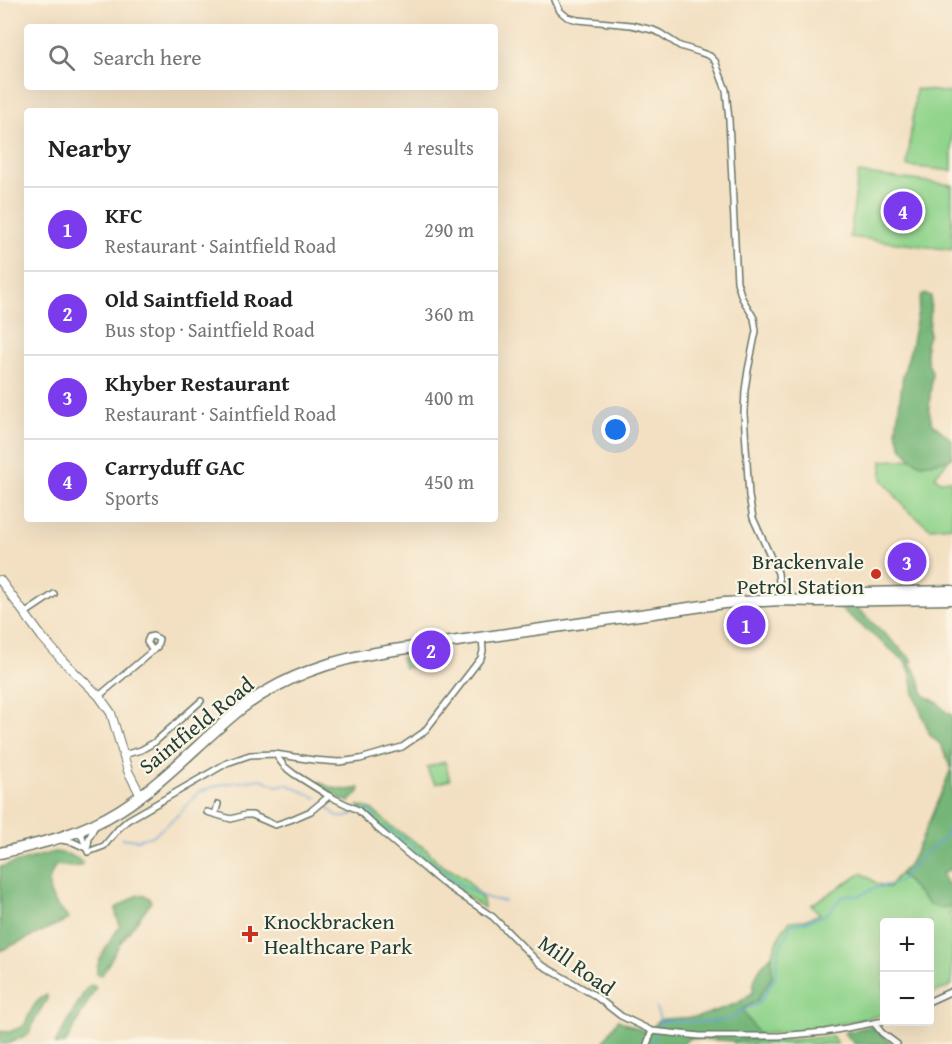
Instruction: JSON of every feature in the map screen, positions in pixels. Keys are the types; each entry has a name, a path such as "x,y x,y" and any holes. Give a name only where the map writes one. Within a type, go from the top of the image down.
{"highway":[{"name":"Saintfield Road","path":"781,600 789,595 952,591"},
{"path":"847,593 850,597 900,596 915,599"},
{"name":"Saintfield Road","path":"0,853 80,831 118,811 141,796 262,694 323,665 354,657 482,637 724,603 781,600 952,599"}],"street":[{"path":"555,0 563,14 572,19 644,27 660,33 680,46 710,56 719,70 726,90 729,120 737,282 742,298 754,318 756,331 745,390 744,413 749,496 753,518 778,573 781,600"},
{"path":"0,580 24,614 63,661 99,696 111,713 128,771 141,796"},
{"path":"24,614 54,594"},
{"path":"53,840 73,842 88,851 104,846 129,820 227,764 250,755 275,754 339,762 376,755 410,742 431,724 481,658 482,637"},
{"path":"99,696 153,651"},
{"path":"123,755 141,750 155,742 201,701"},
{"name":"Mill Road","path":"275,754 294,774 364,815 441,882 493,917 540,964 594,995 621,1016 652,1031 731,1037 788,1036 880,1022"},
{"path":"207,812 231,819 245,815 258,817 272,825 278,825 311,811 329,796"},
{"path":"215,814 218,804"},
{"path":"88,851 89,838 97,823"},
{"path":"80,831 88,851"},
{"path":"934,999 952,991"},
{"path":"874,1023 897,1044"},
{"path":"647,1044 652,1031"}],"green space":[{"path":"916,89 952,93 952,171 907,166"},
{"path":"858,173 952,185 952,250 850,237"},
{"path":"926,294 931,296 929,336 926,342 928,363 932,372 929,411 932,423 952,440 952,457 949,460 921,464 912,459 902,448 896,431 903,376 921,296"},
{"path":"912,459 921,464 949,460 935,476 940,481 951,480 952,526 930,528 906,509 882,479 882,461"},
{"path":"856,607 913,661 910,662 918,676 924,695 952,715 952,868 942,874 952,891 952,906 939,908 930,905 900,874 910,863 921,841 951,769 941,745 930,735 914,694 911,674 906,662 841,609"},
{"path":"440,652 423,663 404,668 401,658"},
{"path":"445,762 450,780 436,784 427,767"},
{"path":"319,782 338,789 360,788 349,802 331,795 316,785"},
{"path":"358,806 371,809 392,827 426,849 441,865 464,877 483,900 484,908 418,861"},
{"path":"54,852 70,855 83,863 81,866 72,867 56,865 49,881 53,900 69,919 0,951 0,867"},
{"path":"862,873 878,884 889,888 900,874 930,905 939,908 952,906 952,913 949,914 952,920 952,985 934,993 934,918 880,918 880,1016 803,1031 758,1034 742,1009 757,1001 771,977 772,955 782,931 790,921 804,920 820,914 811,905"},
{"path":"138,895 145,895 151,902 121,942 102,975 97,974 101,956 120,926 116,908"},
{"path":"772,955 772,977 757,1001 742,1009 762,1040 689,1038 683,1044 602,1044 618,1020 648,1033 658,1021 664,1019 698,1017 738,1003 753,992 758,972"},
{"path":"90,985 96,987 65,1044 55,1044 86,989"},
{"path":"47,995 29,1034 8,1044 0,1044 0,1031 9,1032 24,1026 35,1004"},
{"path":"870,1026 894,1044 855,1044 844,1033"},
{"path":"832,1036 838,1044 734,1044 733,1041 805,1039"}],"waterway":[{"path":"122,838 137,840 153,836 178,815 199,792 224,784 261,779 277,786 286,784 317,798"},
{"path":"328,807 342,818 357,812"},
{"path":"362,812 371,811 379,824 409,843 462,885 483,896 505,901"},
{"path":"656,1029 666,1021 726,1020 734,1018 737,1012 759,1004 775,977 779,949 791,925 823,916 842,897 859,896 872,889 899,882 918,860 945,837 952,822"},
{"path":"656,1008 661,1022"},
{"path":"652,1044 655,1034"}],"place":[{"name":"Carryduff GAC","path":"903,211"},
{"name":"Khyber Restaurant","path":"907,562"},
{"name":"Brackenvale Petrol Station","path":"876,574"},
{"name":"KFC","path":"746,625"},
{"name":"Old Saintfield Road","path":"431,650"},
{"name":"Knockbracken Healthcare Park","path":"250,934"}]}
